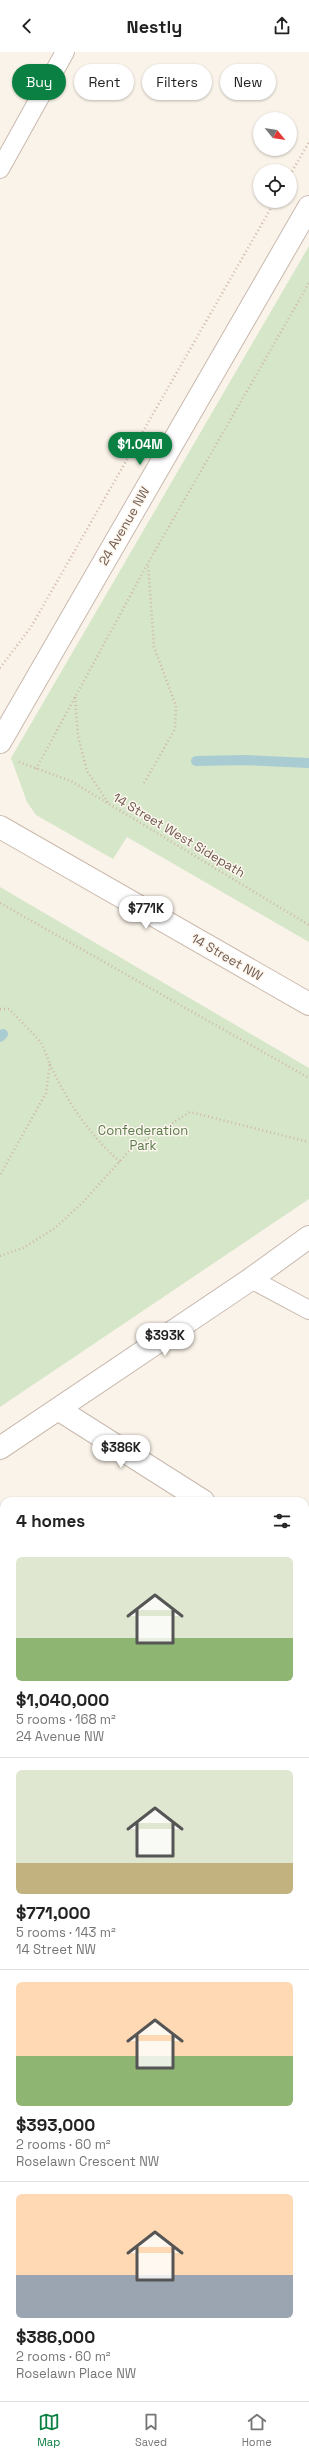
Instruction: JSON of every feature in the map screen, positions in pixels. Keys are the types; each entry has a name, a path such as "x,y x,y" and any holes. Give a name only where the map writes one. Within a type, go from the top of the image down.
{"street":[{"name":"24 Avenue NW","path":"0,742 309,207"},
{"name":"14 Street NW","path":"0,827 309,1004"},
{"path":"0,1448 251,1279 309,1237"},
{"path":"58,1408 197,1497"}],"lane":[{"path":"0,169 65,52"},
{"path":"251,1279 309,1310"}],"path":[{"path":"296,164 309,142"},
{"path":"0,668 31,627 271,208"},
{"path":"110,806 87,772 78,736 75,695 148,563 309,283"},
{"path":"144,783 175,729 176,706 154,647 148,563"},
{"name":"14 Street West Sidepath","path":"75,695 36,769 71,781 110,806 309,924"},
{"path":"0,903 309,1078"},
{"path":"0,1009 10,1009 41,1042 62,1091 94,1138 120,1162"},
{"path":"0,1174 46,1094 50,1064"},
{"path":"0,1256 23,1248 55,1228 83,1202 130,1150 152,1134 190,1112 309,1142"}],"green space":[{"path":"309,246 309,942 127,837 113,859 36,815 27,802 11,758"},
{"name":"Confederation Park","path":"0,887 309,1068 309,1199 0,1407"}],"waterway":[{"path":"196,761 246,760 309,763"},
{"path":"0,1037 3,1034"}]}
